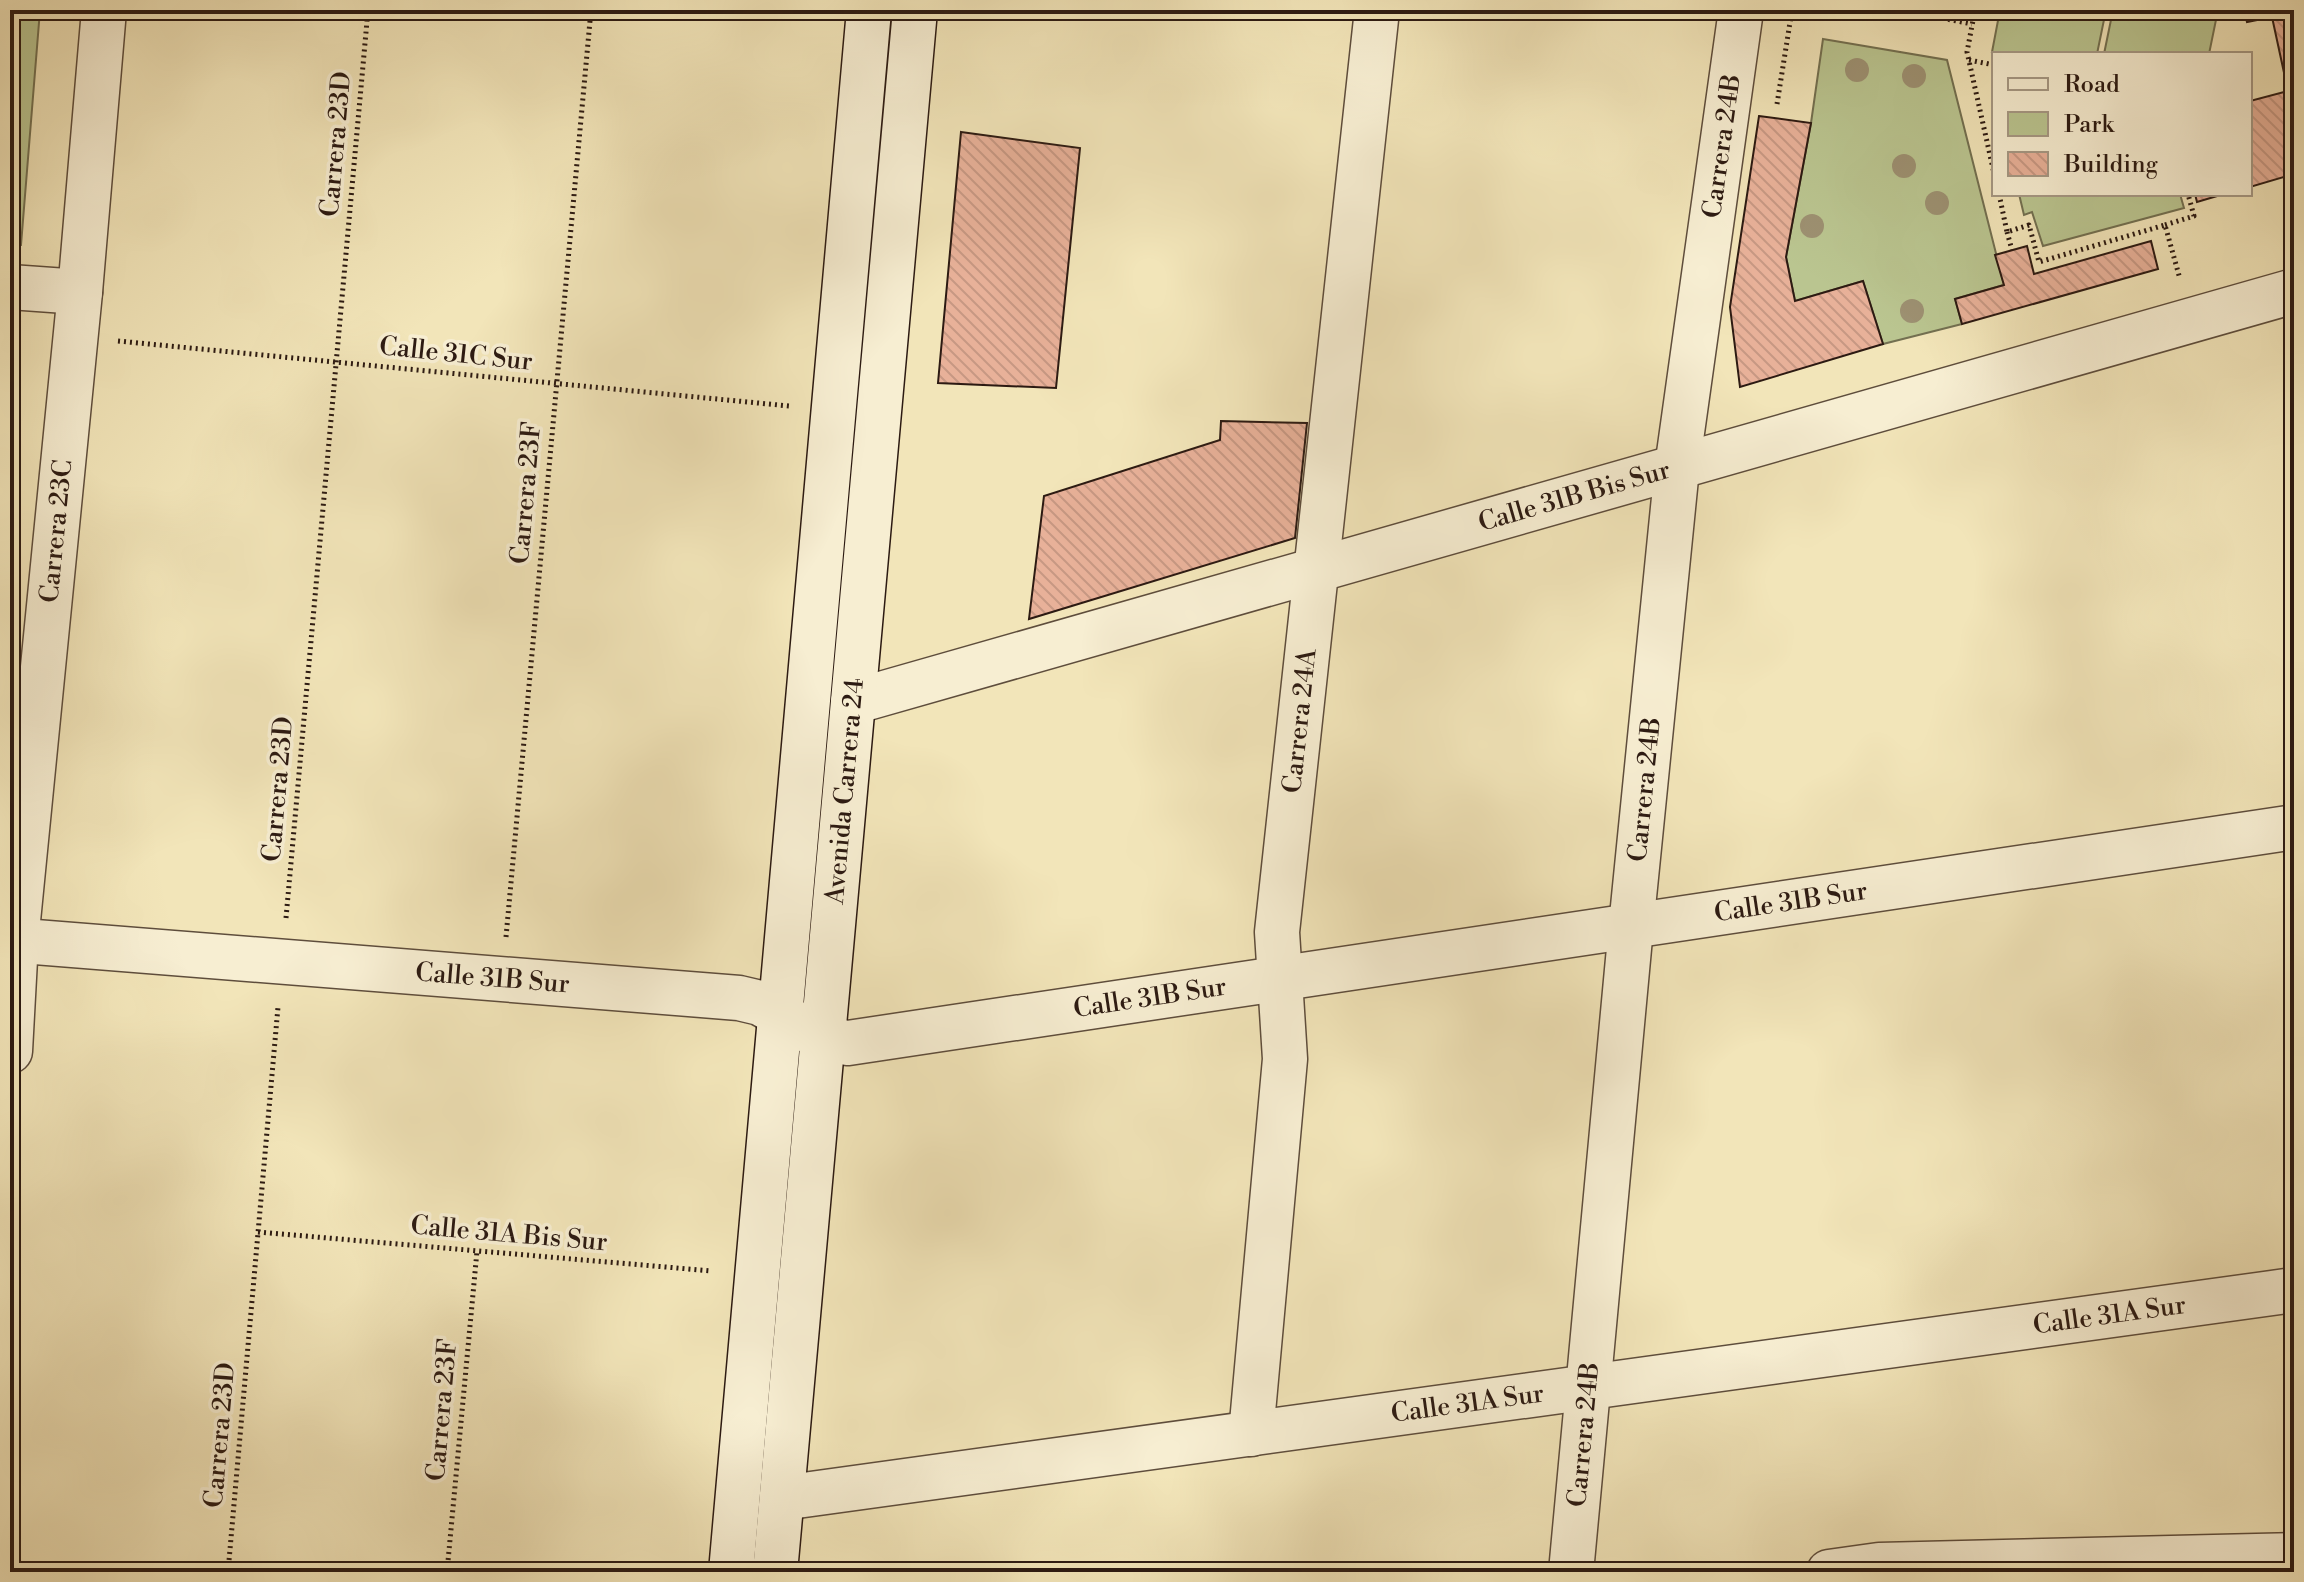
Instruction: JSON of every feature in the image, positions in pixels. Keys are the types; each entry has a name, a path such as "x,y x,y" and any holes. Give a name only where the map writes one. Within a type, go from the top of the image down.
{"street":[{"name":"Carrera 23C","path":"10,1051 13,940 80,292 104,10"},
{"name":"Avenida Carrera 24","path":"731,1572 869,10"},
{"name":"Avenida Carrera 24","path":"775,1572 915,10"},
{"name":"Carrera 24A","path":"1251,1434 1285,1059 1277,932 1377,10"},
{"name":"Carrera 24B","path":"1571,1572 1677,468 1741,10"},
{"path":"10,287 80,292"},
{"name":"Calle 31B Bis Sur","path":"853,702 2294,291"},
{"name":"Calle 31B Sur","path":"13,940 739,998 760,1003 823,1039 848,1043 2294,827"},
{"name":"Calle 31A Sur","path":"782,1498 2294,1290"},
{"path":"1829,1572 1879,1565 2294,1555"}],"path":[{"name":"Carrera 23D","path":"228,1572 368,10"},
{"name":"Carrera 23F","path":"503,979 591,10"},
{"path":"1775,118 1792,10"},
{"path":"1901,10 1972,24"},
{"path":"1975,10 1967,52 1992,164"},
{"path":"1969,60 1992,65"},
{"path":"1999,196 2012,250"},
{"path":"2007,232 2029,225 2039,262 2194,216 2189,196"},
{"path":"2165,225 2180,280"},
{"name":"Calle 31C Sur","path":"75,337 834,410"},
{"name":"Calle 31A Bis Sur","path":"258,1232 757,1275"},
{"name":"Carrera 23F","path":"447,1572 477,1251"}],"green space":[{"path":"10,10 40,10 21,245 10,244"},
{"path":"2000,10 2106,10 2097,52 1992,52"},
{"path":"2113,10 2218,10 2209,52 2104,52"},
{"path":"1823,39 1947,60 2004,285 1955,299 1962,324 1883,344 1863,281 1795,301 1786,257"},
{"path":"2019,196 2181,196 2184,208 2043,246 2032,212 2024,215"}],"building":[{"path":"2244,10 2294,10 2294,66 2283,68 2272,17 2247,22"},
{"path":"2294,66 2294,174 2252,186 2252,100 2288,91 2283,68"},
{"path":"1759,116 1811,123 1786,257 1795,301 1863,281 1883,344 1740,387 1730,307"},
{"path":"961,132 1080,148 1056,388 938,383"},
{"path":"2196,196 2217,196 2197,202"},
{"path":"2151,241 2158,269 1962,324 1955,299 2004,285 1995,255 2027,246 2034,274"},
{"path":"10,336 19,337 10,423"},
{"path":"1221,421 1307,423 1295,538 1029,619 1044,496 1220,440"}]}
